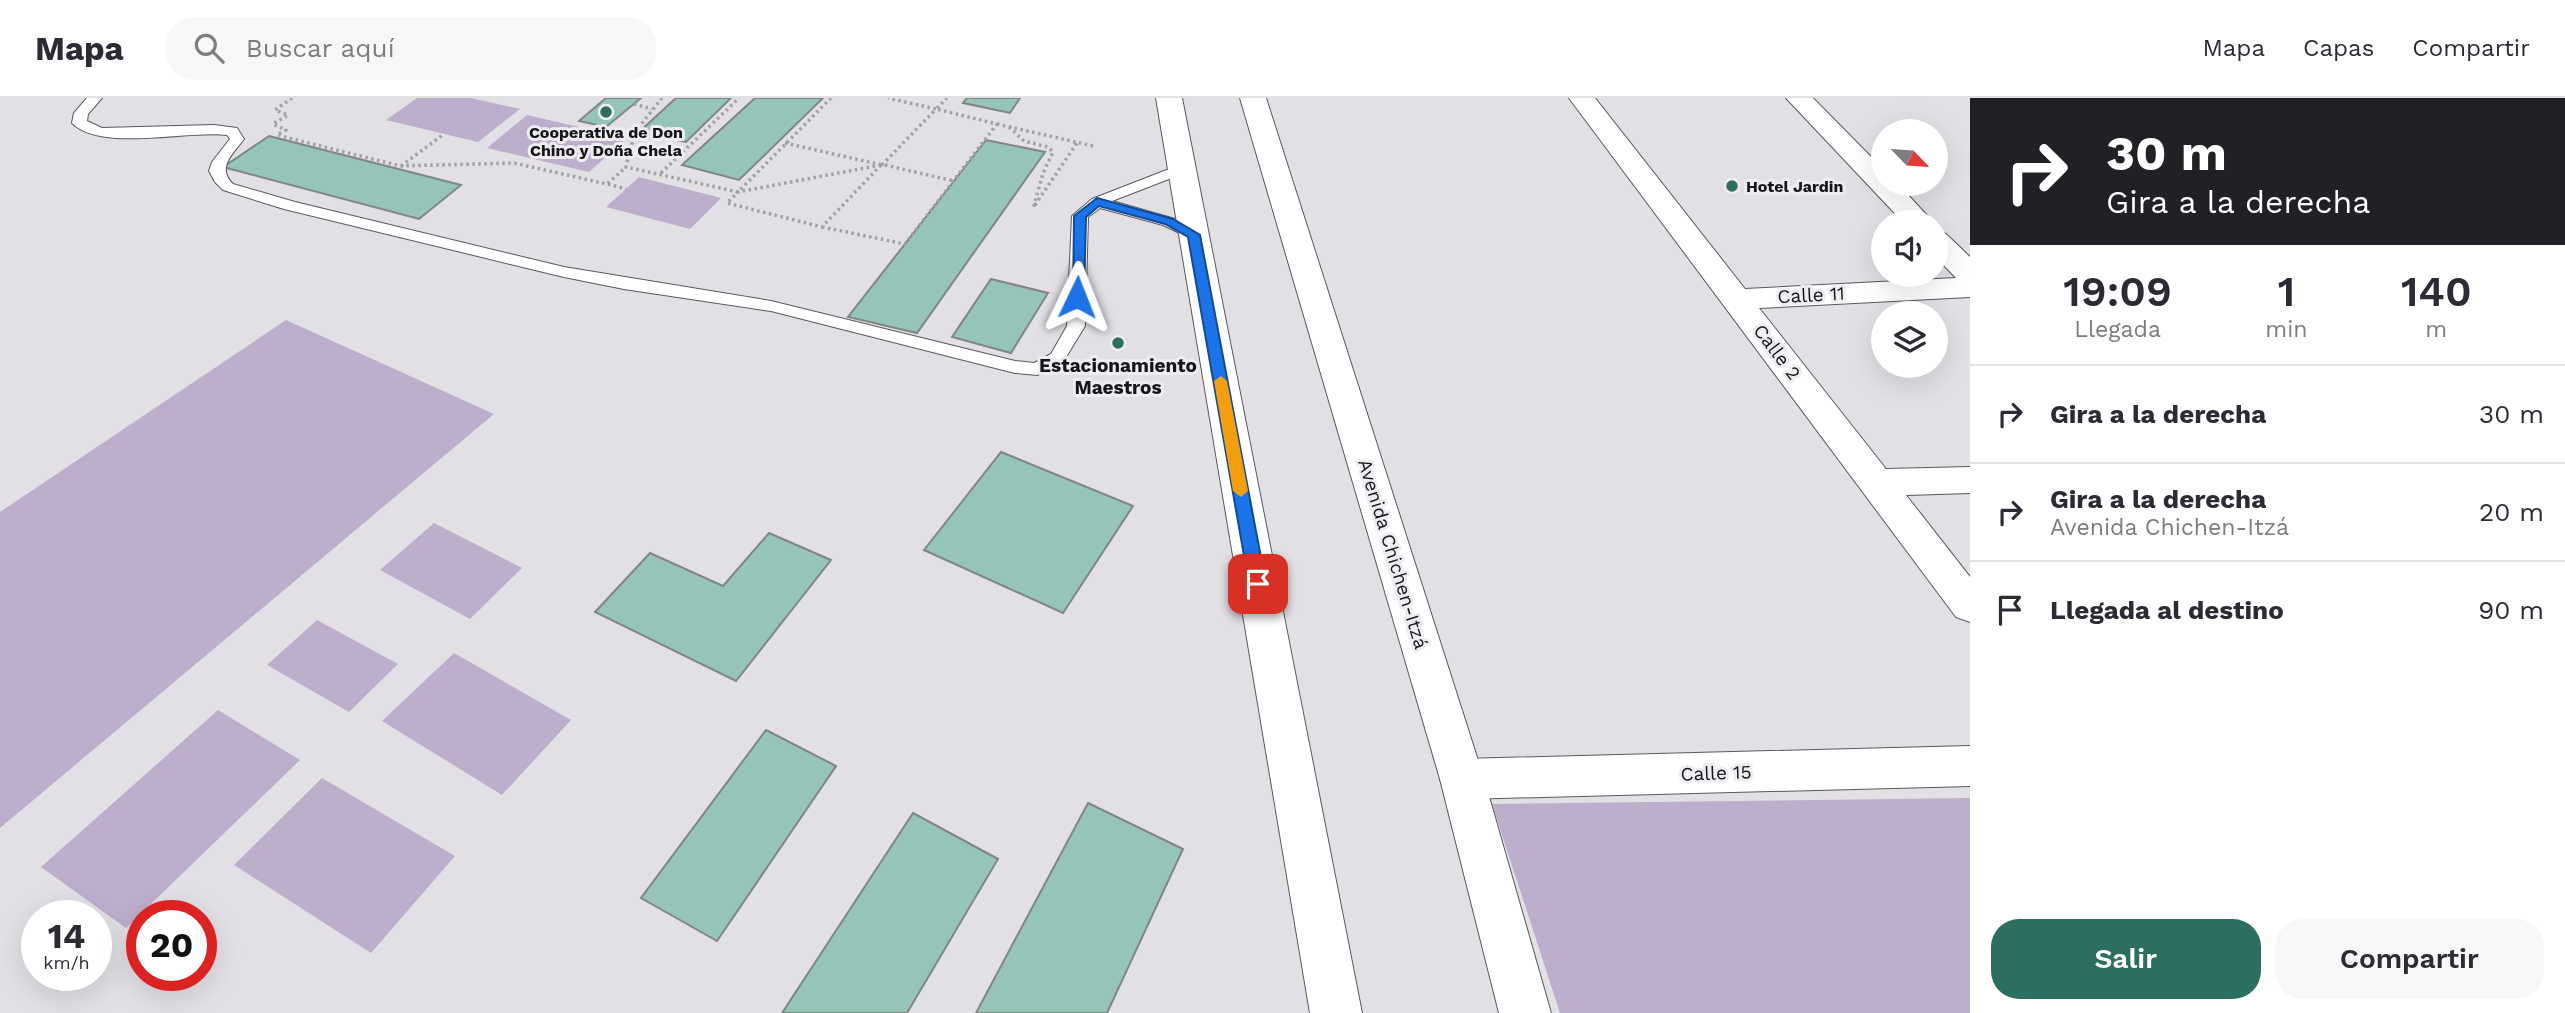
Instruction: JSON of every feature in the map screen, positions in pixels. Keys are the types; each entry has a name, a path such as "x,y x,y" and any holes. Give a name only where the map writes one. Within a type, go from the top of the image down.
{"main road":[{"path":"1169,98 1336,1013"},
{"name":"Avenida Chichen-Itzá","path":"1253,98 1462,779 1525,1013"},
{"name":"Calle 2","path":"1583,98 1970,606"},
{"path":"1798,98 1907,210"},
{"path":"1948,252 1970,275"},
{"name":"Calle 11","path":"1737,299 1970,287"},
{"path":"1876,483 1970,480"},
{"name":"Calle 15","path":"1462,779 1970,766"}],"lane":[{"path":"95,98 81,113 79,123 100,132 214,129 232,131 237,139 219,162 217,171 220,180 228,187 290,206 564,272 624,284 771,306 1015,367 1037,369 1057,358 1076,326 1080,216 1097,202 1182,169"},
{"path":"1097,202 1169,222 1194,235"}],"path":[{"path":"292,98 275,110 288,115 273,124 286,130 277,135 400,166 514,163 626,189"},
{"path":"607,184 626,167 635,132 662,98"},
{"path":"661,173 738,98"},
{"path":"831,98 727,203 905,244 997,124"},
{"path":"888,98 1093,146"},
{"path":"822,227 947,98"},
{"path":"634,104 652,109"},
{"path":"1009,127 1024,141 1048,147 1052,152 1033,209 1077,143"},
{"path":"400,166 444,134"},
{"path":"785,143 954,181"},
{"path":"626,167 738,192 884,165"}],"shaded area":[{"path":"417,98 471,98 520,109 478,142 386,120"},
{"path":"527,115 627,138 589,172 487,148"},
{"path":"639,177 721,198 690,229 606,207"},
{"path":"286,320 494,414 0,828 0,512"},
{"path":"434,523 522,568 470,619 380,570"},
{"path":"317,620 398,664 349,712 267,665"},
{"path":"454,653 571,720 502,795 382,721"},
{"path":"218,710 300,760 155,900 126,900 126,928 112,918 112,900 87,900 41,867"},
{"path":"322,778 455,856 371,953 234,865"},
{"path":"1970,798 1970,1013 1560,1013 1492,804"}],"building":[{"name":"Cooperativa de Don Chino y Doña Chela","path":"606,98 641,98 606,127 579,121"},
{"path":"676,98 731,98 686,142 639,132"},
{"path":"755,98 823,98 739,180 682,165"},
{"path":"967,98 1020,98 1010,113 963,103"},
{"path":"269,136 461,185 419,219 223,167"},
{"path":"986,140 1045,152 917,333 848,317"},
{"path":"991,279 1048,293 1011,353 952,337"},
{"path":"1001,452 1133,506 1063,613 924,550"},
{"path":"769,533 831,560 736,681 595,612 650,553 723,586"},
{"path":"766,730 836,766 717,941 641,898"},
{"path":"1088,803 1183,849 1107,1013 976,1013"},
{"path":"913,813 998,859 907,1013 782,1013"}],"slow traffic":[{"path":"1221,381 1241,491"}],"place":[{"name":"Cooperativa de Don Chino y Doña Chela","path":"606,112"},
{"name":"Hotel Jardin","path":"1732,186"},
{"name":"Estacionamiento Maestros","path":"1118,343"}],"route":[{"path":"1077,297 1080,216 1097,202 1169,222 1194,235 1258,584"}]}
